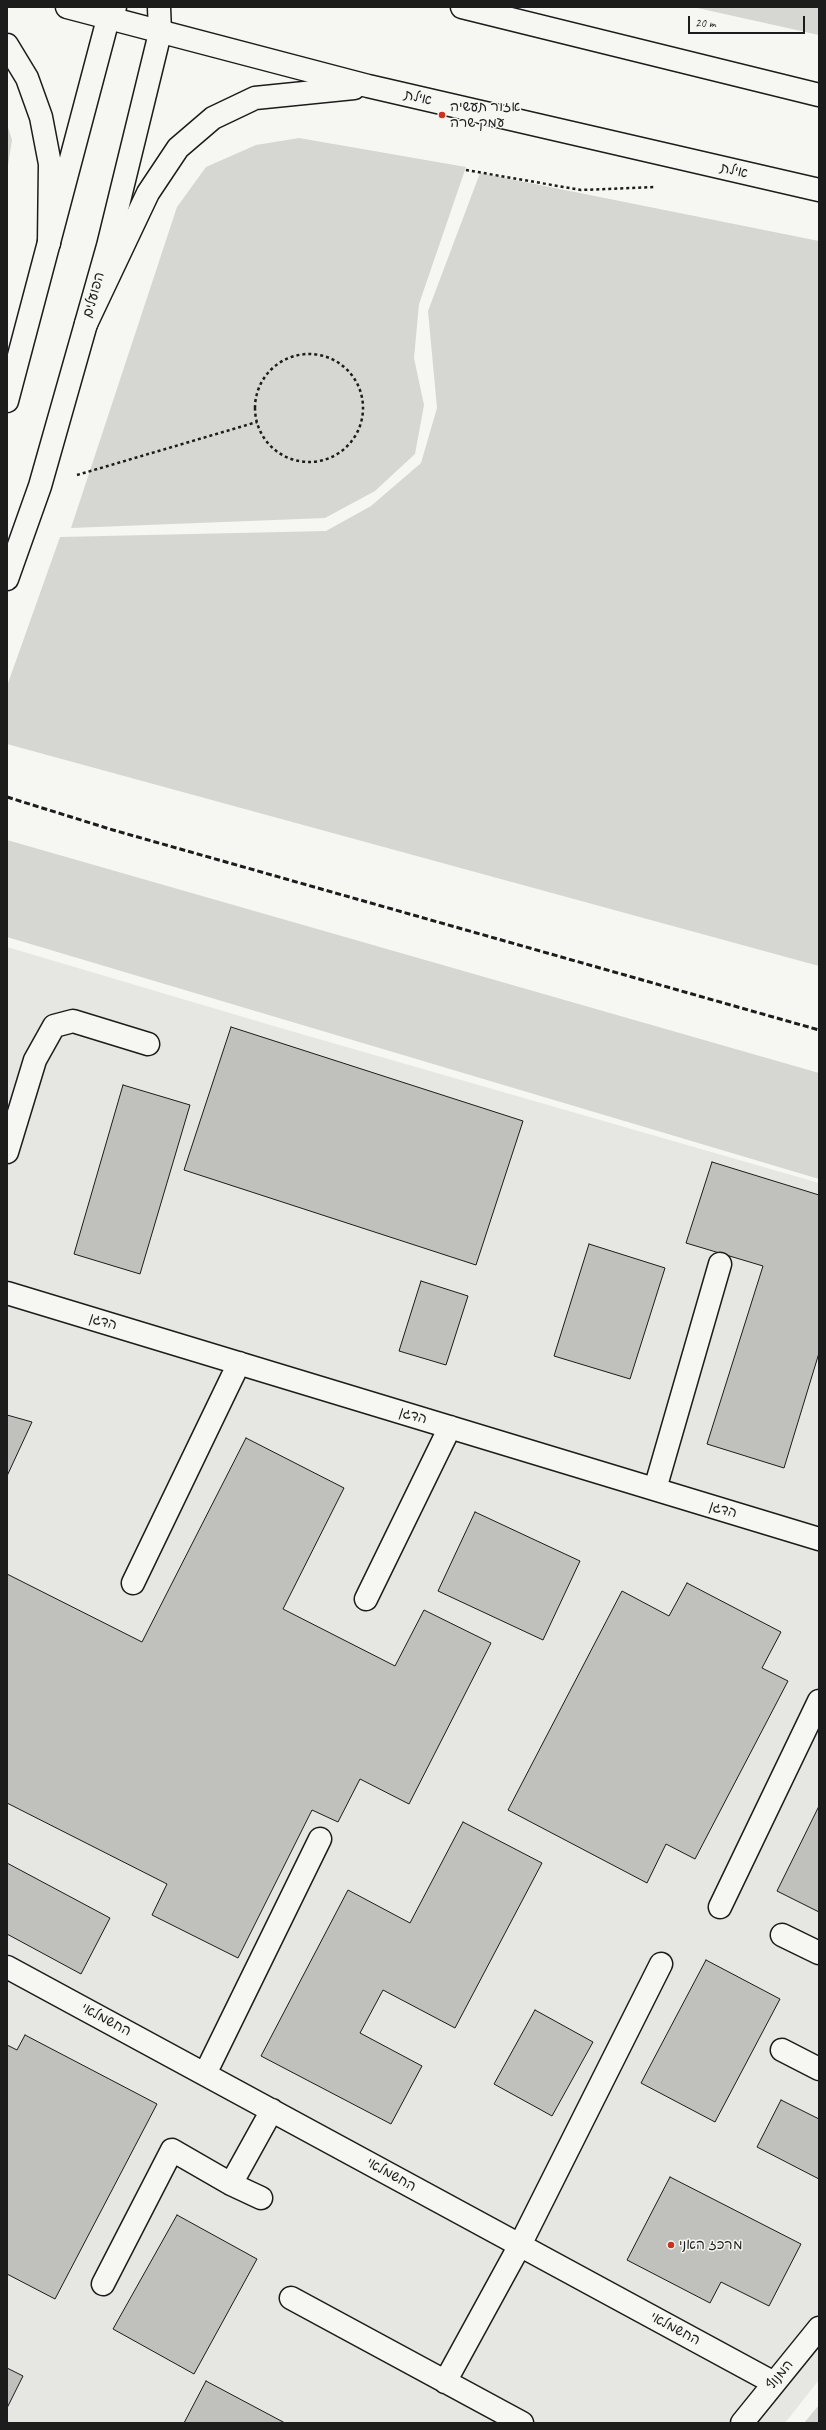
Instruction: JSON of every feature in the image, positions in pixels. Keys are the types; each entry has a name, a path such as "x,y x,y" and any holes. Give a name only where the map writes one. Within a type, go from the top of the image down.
{"street":[{"name":"אילת","path":"67,7 111,13 160,33 368,86 819,190"},
{"name":"הפועלים","path":"7,579 40,486 108,246 160,33 159,7"},
{"path":"462,7 819,94"},
{"path":"7,401 111,13"},
{"path":"7,45 27,78 41,117 50,164 49,243"},
{"path":"86,324 148,193 178,148 213,118 255,98 368,86"},
{"path":"7,1152 35,1060 54,1026 73,1022 148,1044"},
{"path":"655,1489 720,1264"},
{"name":"הדגן","path":"7,1293 819,1539"},
{"path":"133,1583 239,1363"},
{"path":"366,1599 450,1427"},
{"path":"720,1907 819,1701"},
{"path":"204,2074 320,1839"},
{"path":"782,1935 819,1952"},
{"path":"445,2382 520,2245 660,1964"},
{"name":"החשמלאי","path":"7,1967 774,2383"},
{"path":"782,2050 819,2069"},
{"path":"231,2184 272,2110"},
{"path":"103,2284 172,2150 231,2184 261,2198"},
{"path":"291,2298 522,2423"},
{"name":"המנוף","path":"742,2423 819,2328"}],"path":[{"path":"466,170 581,190 664,187"},
{"path":"301,354 326,356 343,365 355,379 362,397 362,416 356,434 344,449 328,458 309,462 291,459 279,452 265,439 257,422 255,404 258,388 268,372 283,360 301,354"},
{"path":"40,486 257,422"}],"shaded area":[{"path":"693,7 819,7 819,35"},
{"path":"7,124 12,140 7,172"},
{"path":"299,138 466,167 419,304 414,358 424,405 415,454 375,491 325,518 71,528 177,207 206,167 256,145"},
{"path":"480,173 819,241 819,966 7,744 7,686 60,537 326,531 371,506 421,463 437,408 428,311"},
{"path":"7,840 819,1073 819,1179 7,937"},
{"path":"7,947 277,1027 819,1183 819,2380 785,2423 7,2423"},
{"path":"819,2405 819,2423 804,2423"}],"building":[{"path":"231,1027 523,1121 476,1265 184,1170"},
{"path":"123,1085 190,1105 140,1274 74,1254"},
{"path":"712,1162 819,1195 819,1353 784,1468 707,1444 763,1266 686,1243"},
{"path":"589,1244 665,1268 630,1379 554,1356"},
{"path":"421,1281 468,1296 446,1365 399,1351"},
{"path":"7,1415 32,1422 7,1476"},
{"path":"246,1438 344,1488 283,1609 395,1666 424,1610 491,1643 409,1804 360,1779 338,1822 312,1810 238,1958 152,1915 167,1884 7,1803 7,1574 142,1642"},
{"path":"475,1512 580,1561 543,1640 438,1591"},
{"path":"687,1583 781,1632 762,1668 788,1681 695,1859 666,1844 647,1883 508,1810 622,1591 669,1616"},
{"path":"819,1806 819,1912 777,1891"},
{"path":"463,1822 542,1863 455,2028 383,1990 360,2033 422,2066 391,2124 261,2056 348,1890 410,1923"},
{"path":"7,1863 110,1918 81,1974 7,1934"},
{"path":"706,1960 780,1999 715,2122 641,2083"},
{"path":"535,2010 593,2042 552,2116 494,2084"},
{"path":"25,2035 157,2104 55,2299 7,2274 7,2045 17,2050"},
{"path":"781,2100 819,2119 819,2179 757,2147"},
{"path":"670,2177 801,2244 769,2306 721,2282 710,2303 627,2260"},
{"path":"177,2215 257,2259 194,2374 113,2329"},
{"path":"7,2368 23,2376 7,2408"},
{"path":"206,2381 285,2423 184,2423"}],"railway":[{"path":"7,797 113,830 819,1030"}],"place":[{"name":"אזור תעשיה עמק שרה","path":"442,115"},
{"name":"מרכז האני","path":"671,2245"}]}
